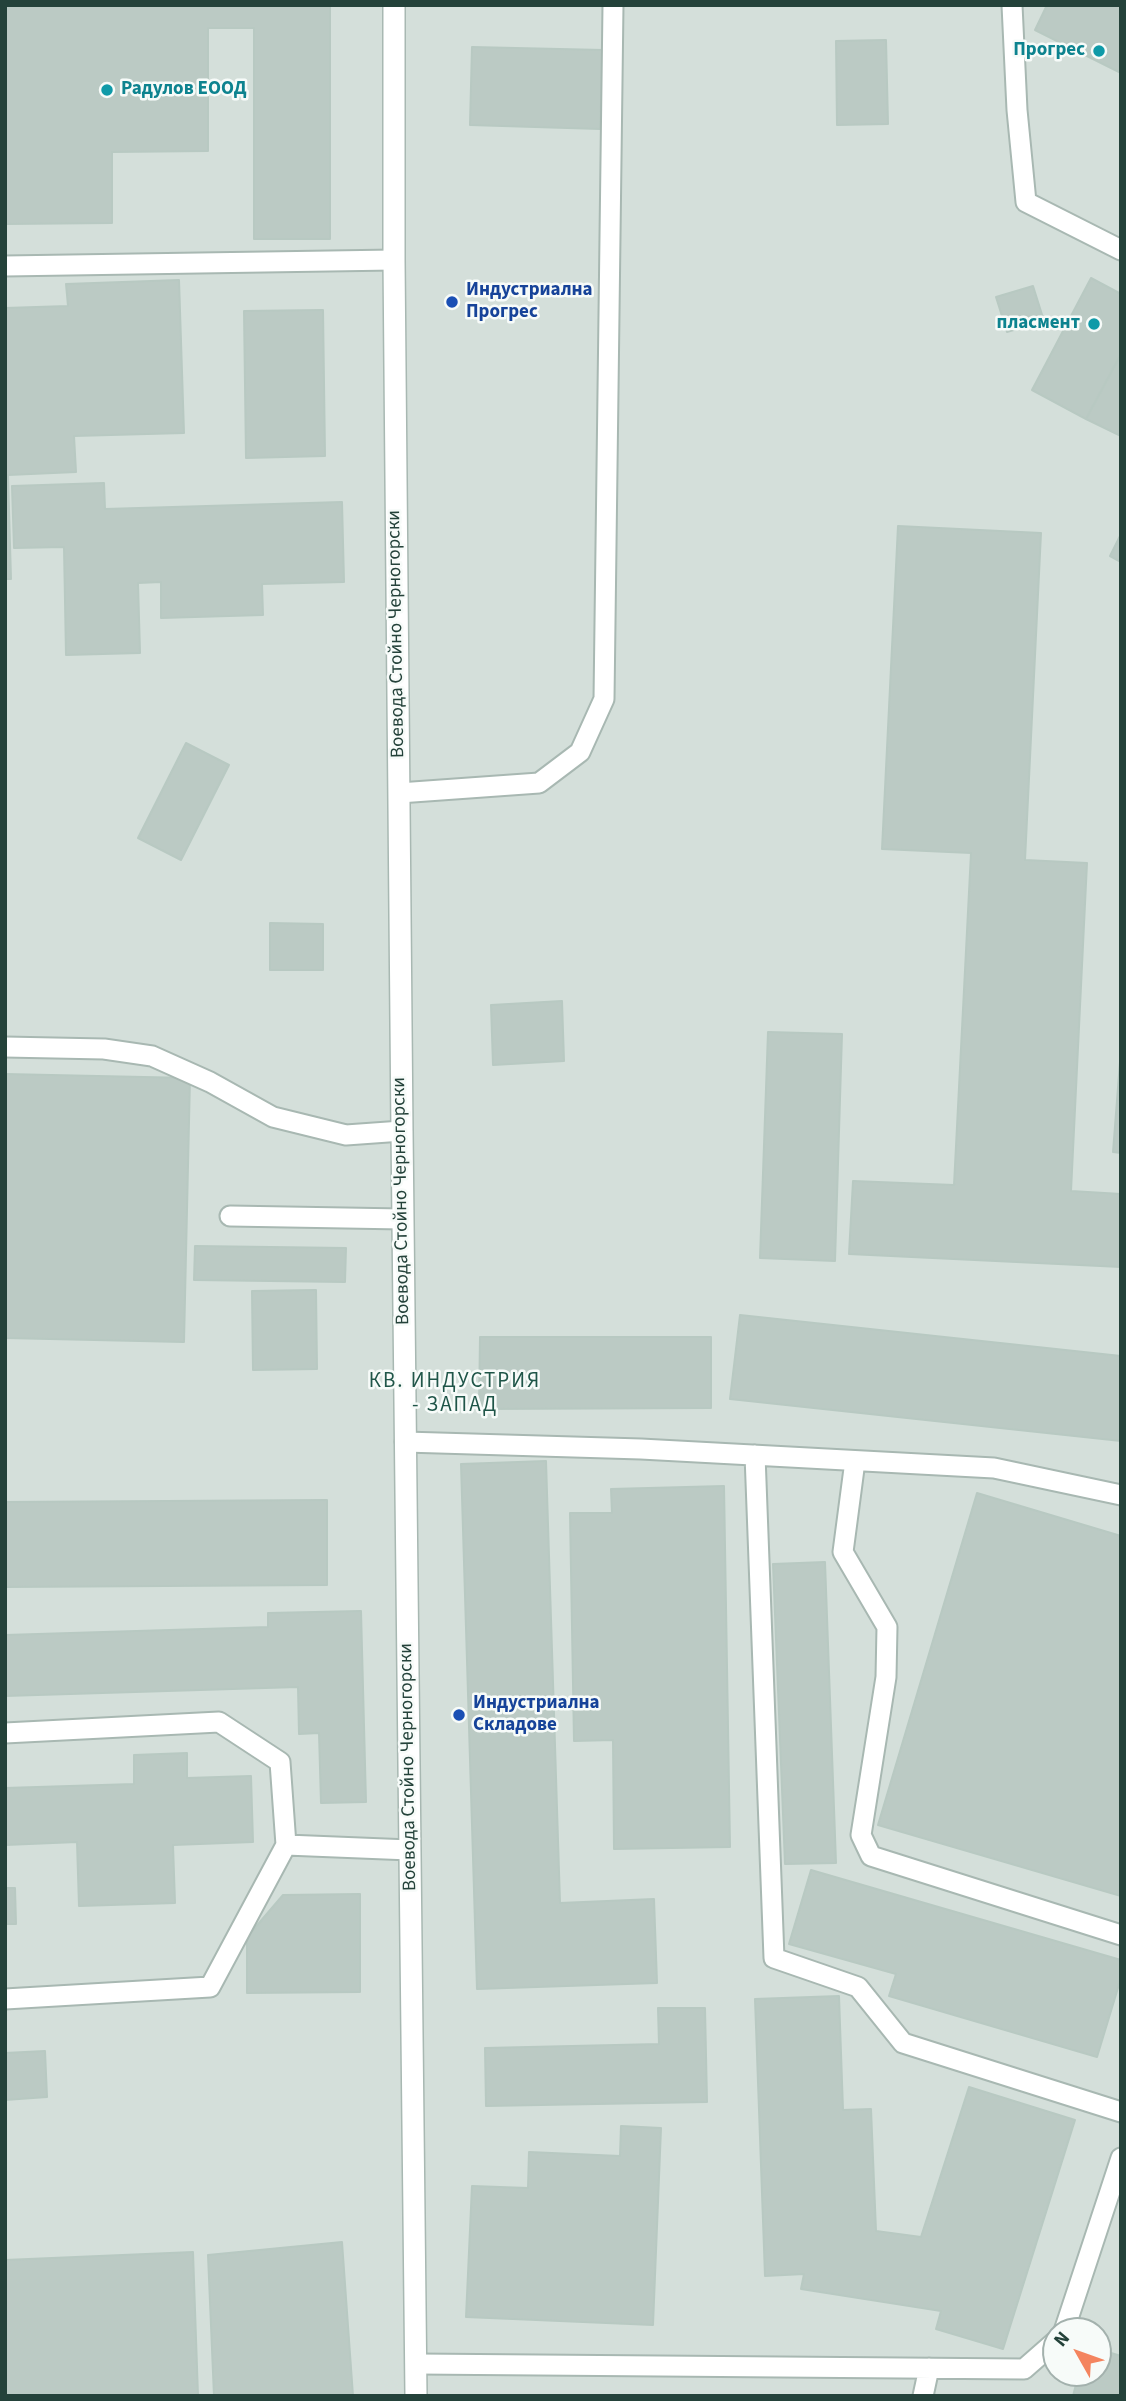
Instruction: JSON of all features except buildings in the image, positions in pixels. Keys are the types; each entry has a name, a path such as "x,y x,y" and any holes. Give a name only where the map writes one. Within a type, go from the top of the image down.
{"street":[{"name":"Воевода Стойно Черногорски","path":"394,5 402,1131 416,2396"}],"lane":[{"path":"399,793 539,783 580,752 604,699 613,5"},
{"path":"1012,5 1017,110 1026,202 1121,250"},
{"path":"5,265 394,260"},
{"path":"5,1047 104,1049 152,1056 210,1082 273,1117 346,1135 402,1131"},
{"path":"230,1216 403,1219"},
{"path":"405,1442 627,1449 994,1468 1121,1495"},
{"path":"755,1455 774,1958 858,1987 903,2043 1121,2112"},
{"path":"855,1461 843,1552 887,1627 886,1677 861,1835 871,1856 1121,1935"},
{"path":"5,1733 219,1721 280,1762 286,1845 210,1987 5,1998"},
{"path":"286,1845 410,1850"},
{"path":"1069,2317 1121,2158"},
{"path":"416,2364 1024,2369 1042,2353"},
{"path":"923,2396 929,2368"}],"shaded area":[{"path":"5,5 1121,5 1121,2396 5,2396"}],"place":[{"name":"Прогрес","path":"1099,51"},
{"name":"Радулов ЕООД","path":"107,90"},
{"name":"Индустриална Прогрес","path":"452,302"},
{"name":"пласмент","path":"1094,324"},
{"name":"Индустриална Складове","path":"459,1715"}],"district":[{"name":"КВ. ИНДУСТРИЯ - ЗАПАД","path":"455,1394"}]}
